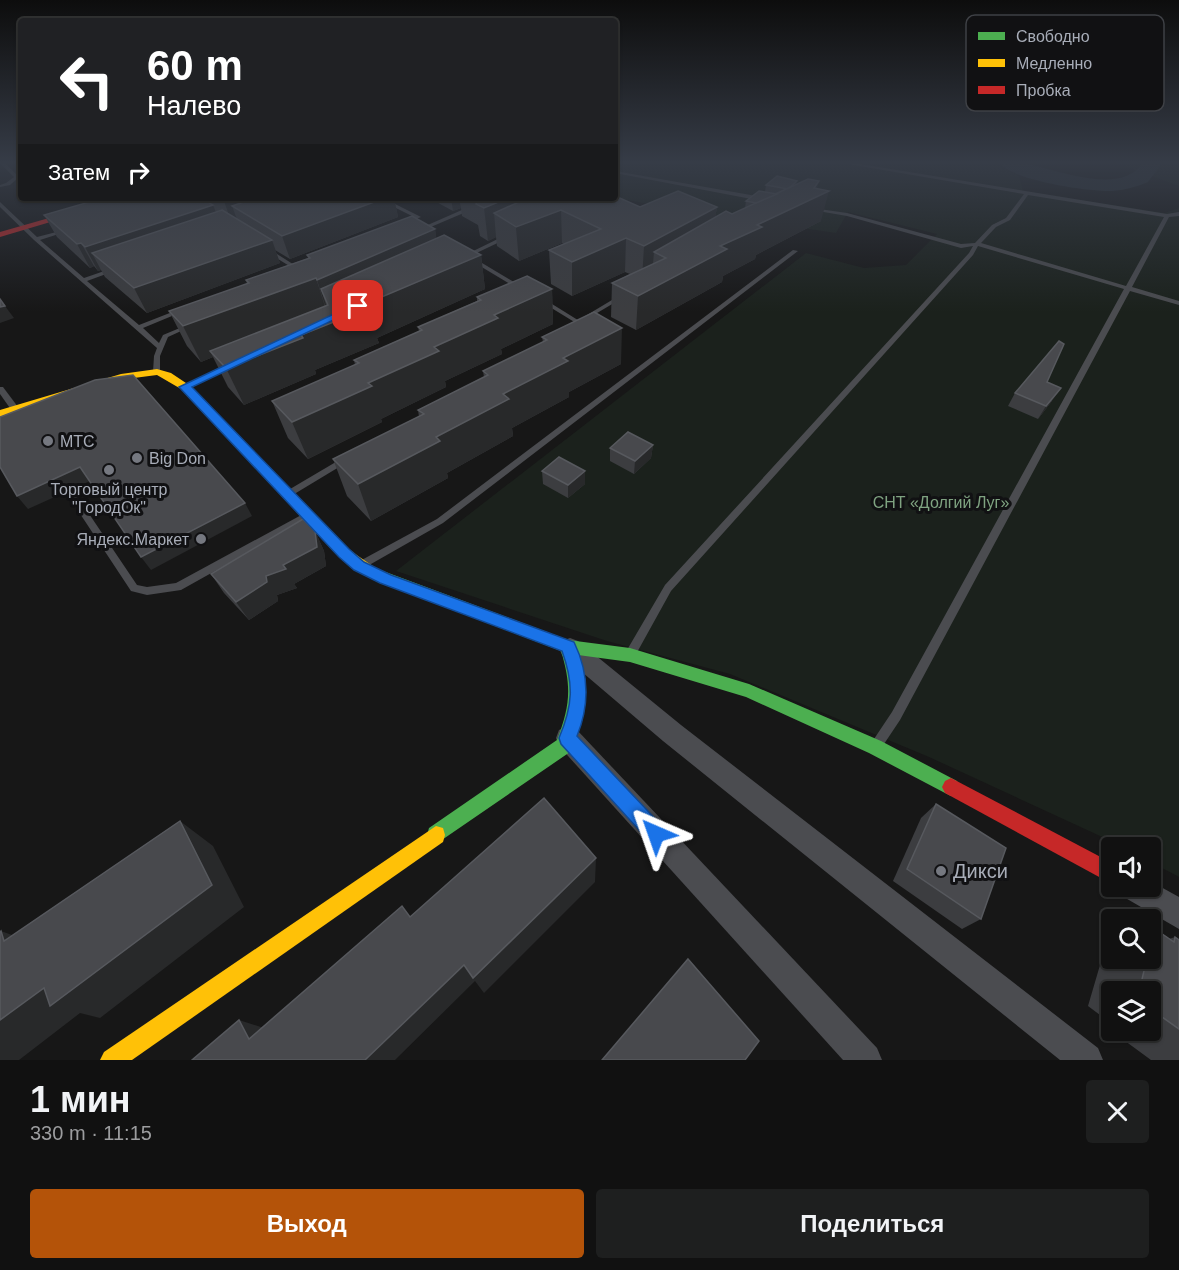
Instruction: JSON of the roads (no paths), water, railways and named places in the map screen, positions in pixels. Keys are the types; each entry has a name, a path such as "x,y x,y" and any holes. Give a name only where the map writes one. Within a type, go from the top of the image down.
{"street":[{"path":"0,235 77,212"},
{"path":"0,414 125,376 157,372 167,375 185,387 359,566 386,579 568,647 630,655 749,691 875,747 1101,868"},
{"path":"112,1060 564,746 576,717 579,676 568,647"},
{"path":"568,647 672,733 1086,1060"},
{"path":"568,738 865,1060"},
{"path":"1150,897 1179,914"}],"lane":[{"path":"8,212 160,346"},
{"path":"397,225 418,217 409,212"},
{"path":"411,233 461,212"},
{"path":"834,212 961,246 976,244 1179,303"},
{"path":"630,655 668,588 971,254 976,244 994,226 1008,219 1013,212"},
{"path":"1143,212 1167,216 1179,214"},
{"path":"875,747 896,716 1130,289 1167,216"},
{"path":"36,239 69,229"},
{"path":"422,229 431,234"},
{"path":"456,261 510,235"},
{"path":"261,246 293,266"},
{"path":"458,250 528,292"},
{"path":"359,566 440,521 795,251"},
{"path":"282,270 303,262"},
{"path":"83,280 126,265"},
{"path":"568,328 628,293"},
{"path":"538,298 578,322"},
{"path":"138,328 193,306"},
{"path":"157,372 160,346 165,336 197,322"},
{"path":"185,387 239,361"},
{"path":"0,389 15,409"},
{"path":"288,494 358,453"},
{"path":"74,498 134,588 147,591 178,587 308,515"}],"place":[{"name":"МТС","path":"48,441"},
{"name":"Big Don","path":"137,458"},
{"name":"Торговый центр \"ГородОк\"","path":"109,470"},
{"name":"Яндекс.Маркет","path":"201,539"},
{"name":"Дикси","path":"941,871"}],"park label":[{"name":"СНТ «Долгий Луг»","path":"941,502"}]}
